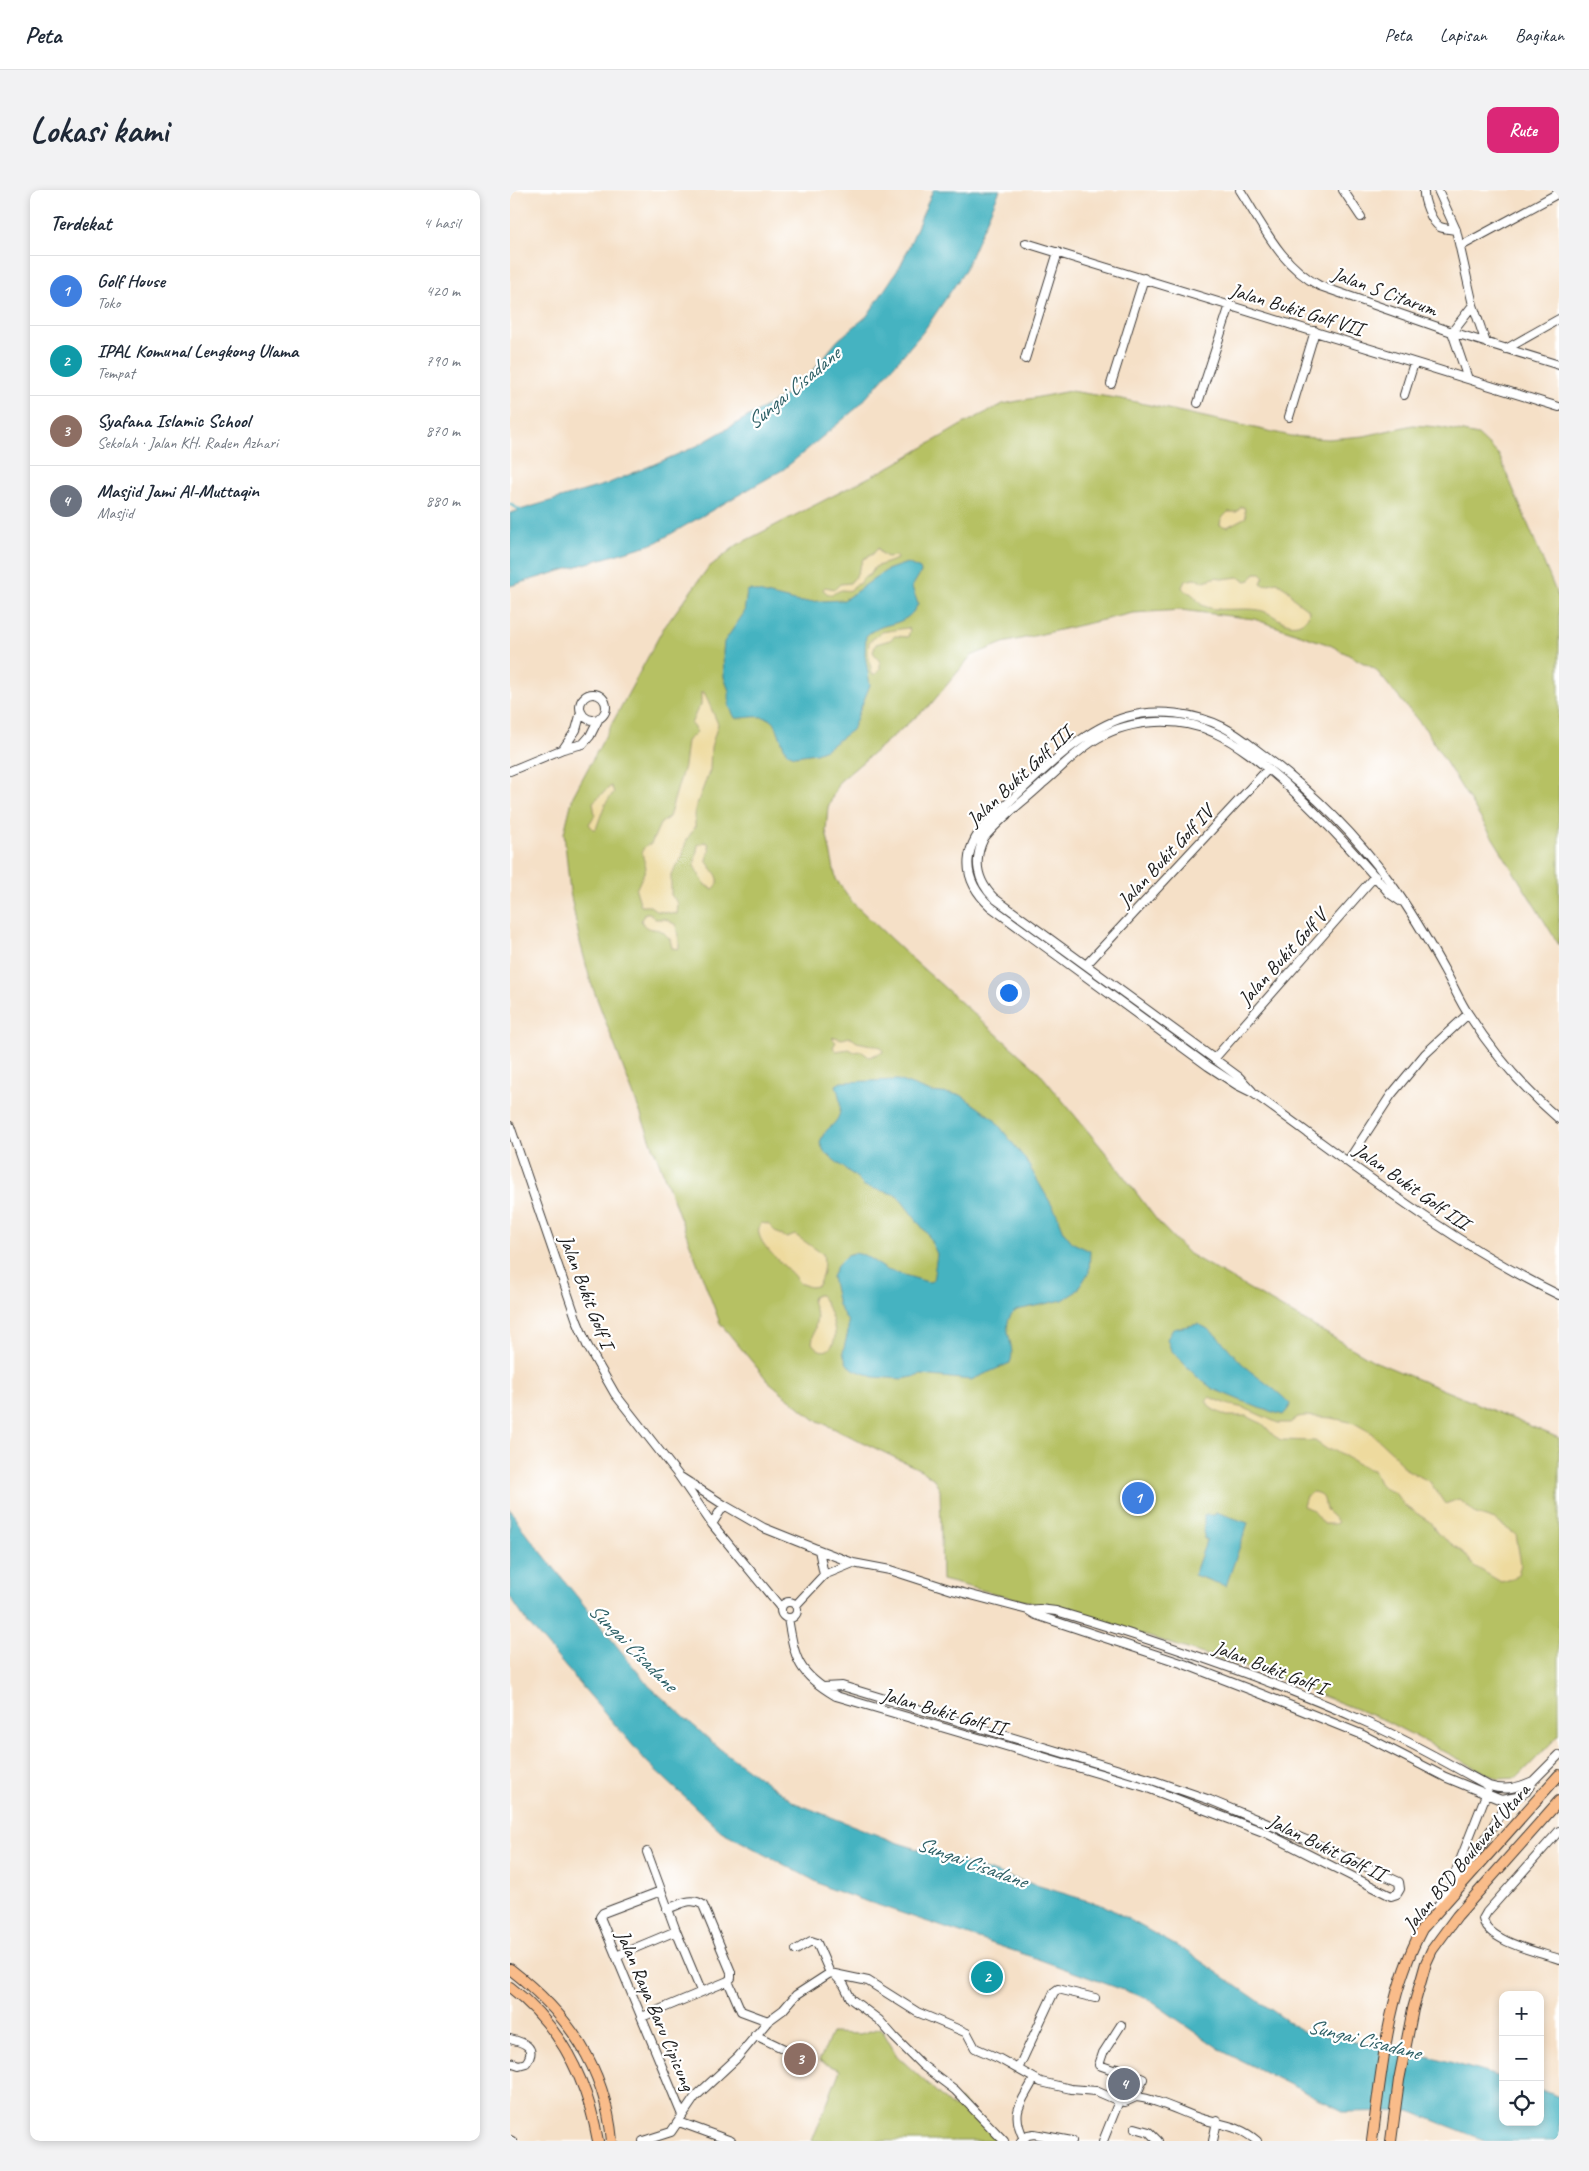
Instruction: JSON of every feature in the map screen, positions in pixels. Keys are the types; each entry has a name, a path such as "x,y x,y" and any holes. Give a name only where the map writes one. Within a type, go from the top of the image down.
{"main road":[{"name":"Jalan BSD Boulevard Utara","path":"1372,2141 1392,2005 1403,1969 1422,1929 1559,1775"},
{"name":"Jalan BSD Boulevard Utara","path":"1391,2141 1399,2080 1413,2009 1426,1963 1432,1950 1457,1916 1559,1801"},
{"path":"510,1969 539,1992 566,2024 590,2061 610,2119 612,2141"},
{"path":"510,1987 528,2001 556,2035 577,2068 589,2096 598,2141"}],"street":[{"name":"Jalan S Citarum","path":"1240,190 1282,256 1306,278 1320,286 1452,332 1559,365"},
{"path":"1343,190 1361,217"},
{"path":"1424,190 1424,199 1434,222 1440,227 1456,230"},
{"path":"1438,190 1456,230 1473,305 1486,343"},
{"path":"1461,246 1555,195"},
{"name":"Jalan Bukit Golf VII","path":"1026,243 1559,407"},
{"path":"1025,359 1058,252"},
{"path":"1111,384 1144,278"},
{"path":"1198,403 1230,305"},
{"path":"1468,379 1452,332 1473,305"},
{"path":"1506,349 1559,319"},
{"path":"1289,417 1315,331"},
{"path":"1404,395 1414,363"},
{"path":"510,771 563,749 582,744 590,736 606,708 604,700 598,694 585,696 580,704 581,712 576,730 563,749"},
{"path":"581,712 587,718 600,718"},
{"name":"Jalan Bukit Golf III","path":"1559,1119 1533,1097 1501,1060 1468,1014 1446,971 1388,880 1359,845 1329,813 1274,763 1224,727 1195,717 1168,714 1137,715 1105,725 1070,748 994,816 976,835 969,853 970,872 974,887 984,901 1208,1066 1253,1093 1460,1240 1527,1280 1559,1295"},
{"name":"Jalan Bukit Golf III","path":"1253,1093 1239,1077 1214,1058 1001,904 988,892 978,874 977,858 980,845 989,832 1086,746 1110,732 1134,724 1176,723 1200,727 1234,744 1268,769 1344,840 1390,894 1403,903"},
{"name":"Jalan Bukit Golf IV","path":"1086,965 1268,769"},
{"name":"Jalan Bukit Golf V","path":"1214,1058 1375,876"},
{"path":"1348,1161 1391,1096 1425,1054 1468,1014"},
{"name":"Jalan Bukit Golf I","path":"510,1126 587,1345 615,1394 679,1476 712,1524 781,1608"},
{"name":"Jalan Bukit Golf I","path":"679,1476 764,1528 819,1550 853,1562 890,1570 952,1590 1028,1610 1036,1615 1184,1664 1264,1694 1363,1735 1486,1796 1500,1800 1509,1799 1526,1792 1533,1781 1559,1755"},
{"path":"712,1524 724,1505"},
{"path":"819,1550 824,1575"},
{"path":"796,1605 824,1575 853,1562"},
{"path":"786,1602 796,1605 796,1615 788,1618 781,1614 781,1608 786,1602"},
{"name":"Jalan Bukit Golf I","path":"1028,1610 1056,1611 1094,1622 1268,1682 1369,1723 1489,1786 1500,1789 1513,1789 1533,1781"},
{"name":"Jalan Bukit Golf II","path":"788,1618 793,1649 800,1666 812,1680 836,1696 1145,1787 1266,1834 1391,1896 1395,1896 1399,1891 1399,1882 1323,1847 1210,1800 1158,1782 842,1686 824,1687"},
{"name":"Jalan Bukit Golf I","path":"1451,1888 1489,1786"},
{"name":"Jalan Bukit Golf I","path":"1422,1929 1480,1848 1509,1799"},
{"path":"1559,1831 1487,1912 1483,1919 1489,1931 1500,1939 1559,1959"},
{"path":"647,1852 667,1909 701,1991"},
{"name":"Jalan Raya Baru Cipicung","path":"661,1891 603,1913 600,1917 642,2017 680,2119"},
{"path":"642,2017 728,1981 731,1978 731,1972 703,1905 696,1901 691,1901 667,1909"},
{"path":"616,1956 676,1931"},
{"path":"798,1949 811,1941 820,1947 830,1974 844,1986 851,1999 879,2020 922,2065 955,2090 1004,2141"},
{"path":"643,2141 666,2135 695,2098 738,2057 768,2021 783,2010 796,1995 830,1974 868,1981 917,2012 967,2033 975,2048 1034,2079 1071,2089 1096,2091 1119,2101 1125,2102 1136,2097 1204,2120 1217,2121 1247,2134 1257,2141"},
{"path":"728,1981 741,2011 768,2021"},
{"path":"1018,2069 1054,1992 1058,1989 1095,1998"},
{"path":"1121,2024 1103,2053 1099,2065 1116,2071 1118,2068 1143,2079 1136,2097"},
{"path":"756,2035 799,2056"},
{"path":"510,2039 527,2044 530,2048 530,2054 526,2063 510,2062"},
{"path":"1034,2079 1020,2103 1016,2118 1022,2140 1028,2135 1034,2134 1072,2141"},
{"path":"1103,2141 1119,2101"},
{"path":"680,2119 731,2141"},
{"path":"1213,2141 1217,2121"},
{"path":"1135,2128 1149,2132 1158,2141"}],"green space":[{"path":"1070,391 1122,399 1291,436 1328,439 1364,436 1413,425 1438,427 1478,435 1499,455 1559,599 1559,945 1426,730 1375,669 1330,645 1254,619 1181,610 1133,613 1003,643 971,656 931,704 839,782 828,807 826,831 836,879 853,903 909,956 1038,1071 1110,1158 1159,1223 1189,1254 1374,1361 1559,1438 1559,1735 1517,1778 1497,1779 1386,1721 1273,1676 1080,1615 942,1580 940,1489 934,1479 921,1470 814,1419 768,1381 720,1323 591,983 570,892 564,833 573,796 663,629 708,568 737,545 893,465 963,424 1003,404"},
{"path":"881,2028 897,2056 954,2108 960,2099 1000,2141 812,2141 840,2070 819,2061 832,2033 860,2034"}],"sand":[{"path":"1241,507 1244,507 1246,517 1227,527 1220,525 1221,519 1228,512 1237,512"},
{"path":"878,548 887,557 896,556 897,559 875,567 870,575 863,578 861,583 854,586 851,590 842,590 832,594 825,592 823,589 825,587 835,589 840,584 850,583 856,576 863,559 873,554"},
{"path":"1255,573 1261,573 1264,576 1261,583 1264,585 1277,582 1289,590 1294,599 1309,610 1308,617 1301,622 1289,624 1259,610 1214,609 1199,603 1194,596 1182,587 1185,581 1194,579 1204,581 1217,577 1222,579 1238,577 1246,581 1250,580"},
{"path":"910,629 908,637 895,636 890,640 876,644 873,652 880,662 880,669 876,674 872,674 868,652 869,642 882,632"},
{"path":"701,692 704,692 718,724 711,747 710,770 695,809 695,827 686,841 682,858 671,874 671,895 678,903 677,914 657,911 650,906 641,906 636,890 646,868 643,850 647,845 651,844 660,824 669,817 684,766 687,741 697,732 691,724 698,708 701,706"},
{"path":"611,786 614,792 605,804 596,829 593,829 589,824 595,815 593,802"},
{"path":"704,842 708,843 710,851 706,859 707,862 716,874 718,881 713,889 705,885 694,866 698,845"},
{"path":"645,913 650,913 655,919 665,919 676,925 679,949 672,948 670,939 662,931 650,929 643,924 641,920"},
{"path":"850,1037 857,1042 881,1047 883,1052 869,1057 861,1051 854,1052 849,1049 836,1051 833,1047 836,1042 832,1038 842,1039"},
{"path":"761,1223 768,1224 777,1233 787,1238 795,1235 823,1254 823,1271 817,1286 810,1287 799,1283 772,1254 760,1238 759,1230"},
{"path":"817,1295 823,1298 835,1332 832,1346 823,1351 819,1350 812,1343 817,1317 812,1300"},
{"path":"1209,1397 1244,1408 1278,1423 1290,1423 1298,1417 1305,1416 1332,1418 1354,1423 1370,1432 1393,1453 1404,1468 1430,1482 1445,1504 1459,1499 1476,1514 1495,1520 1516,1535 1521,1564 1518,1575 1501,1582 1474,1566 1465,1554 1437,1533 1430,1522 1404,1505 1395,1493 1384,1488 1379,1483 1373,1470 1365,1468 1335,1450 1328,1450 1315,1441 1281,1440 1274,1436 1263,1424 1246,1416 1227,1416 1212,1409 1206,1401"},
{"path":"1313,1492 1322,1496 1327,1510 1338,1522 1335,1524 1324,1524 1313,1510 1303,1506 1306,1496"}],"water":[{"path":"933,190 1000,190 964,272 923,332 859,406 784,469 655,543 510,586 510,513 607,484 695,447 798,388 838,340 867,316 901,265"},
{"path":"907,563 920,569 921,572 912,587 918,604 907,618 880,627 866,636 865,654 870,685 852,730 826,749 816,753 795,756 787,753 773,721 763,717 735,718 729,706 729,691 724,677 723,652 724,642 744,613 747,591 750,590 799,602 844,600 887,570"},
{"path":"898,1080 931,1092 961,1095 994,1119 1025,1159 1057,1214 1064,1232 1073,1243 1090,1251 1089,1272 1077,1291 1063,1300 1017,1310 1011,1315 1008,1321 1012,1349 1010,1363 971,1380 922,1375 903,1379 874,1377 855,1370 847,1364 843,1352 848,1332 848,1322 838,1305 832,1277 838,1264 847,1255 854,1253 864,1255 887,1270 928,1282 933,1281 937,1254 928,1235 897,1195 864,1186 857,1178 825,1153 820,1143 823,1135 836,1121 840,1112 836,1085 841,1082"},
{"path":"1198,1324 1220,1339 1243,1365 1290,1404 1283,1415 1259,1408 1213,1389 1196,1376 1171,1350 1167,1339 1173,1329"},
{"path":"510,1509 522,1528 649,1686 720,1749 795,1803 898,1843 1105,1906 1189,1953 1302,2031 1440,2059 1499,2077 1499,2126 1544,2126 1544,2091 1559,2097 1559,2141 1487,2141 1410,2111 1345,2112 1224,2052 1148,1999 1035,1958 830,1889 721,1831 647,1762 527,1622 510,1597"},
{"path":"1216,1512 1248,1523 1226,1586 1194,1575 1207,1539 1204,1539 1204,1515 1215,1515"}],"waterway":[{"path":"510,504 522,511"}],"place":[{"name":"Golf House","path":"1138,1498"},
{"name":"IPAL Komunal Lengkong Ulama","path":"987,1977"},
{"name":"Syafana Islamic School","path":"800,2059"},
{"name":"Masjid Jami Al-Muttaqin","path":"1124,2084"}],"water label":[{"name":"Sungai Cisadane","path":"793,388"},
{"name":"Sungai Cisadane","path":"633,1647"},
{"name":"Sungai Cisadane","path":"972,1862"},
{"name":"Sungai Cisadane","path":"1364,2039"}]}
